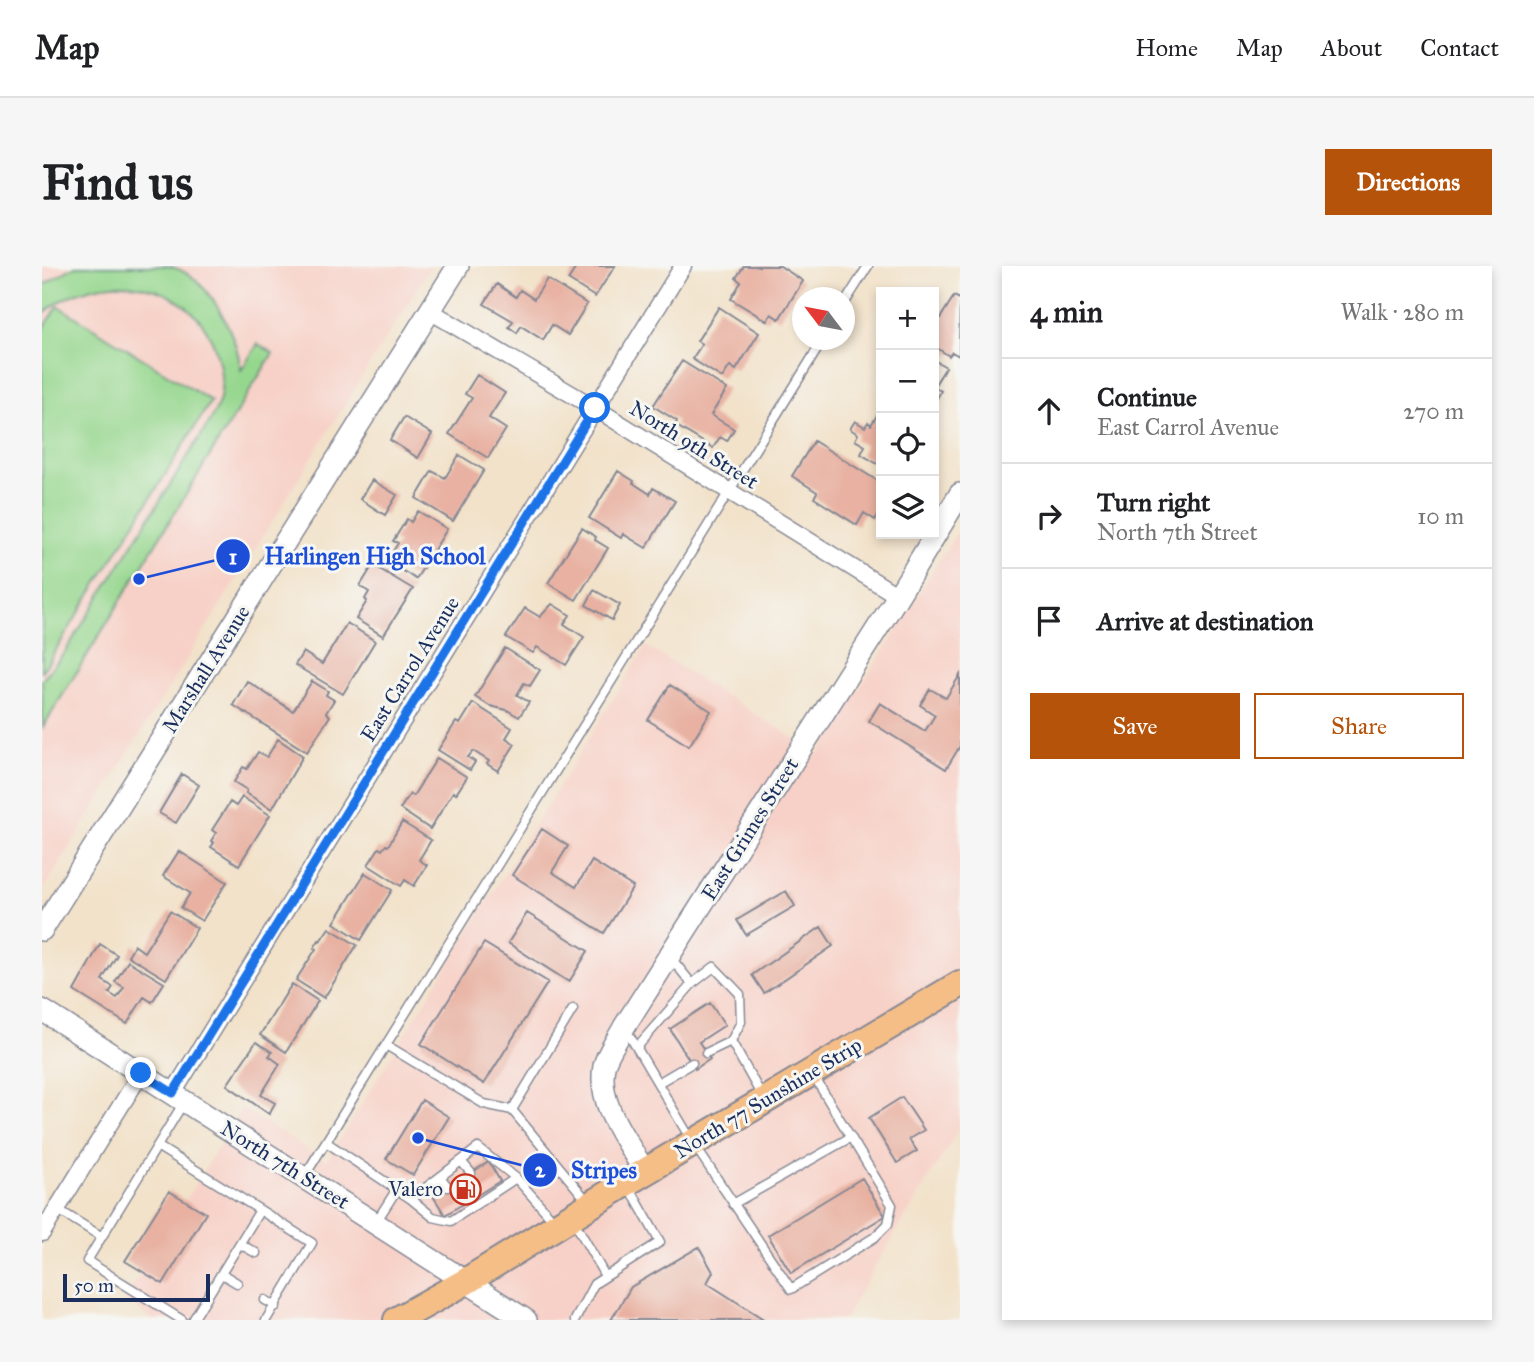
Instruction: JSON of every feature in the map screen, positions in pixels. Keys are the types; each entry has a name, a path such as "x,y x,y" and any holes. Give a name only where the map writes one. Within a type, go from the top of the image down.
{"main road":[{"name":"North 77 Sunshine Strip","path":"397,1320 465,1282 960,984"}],"street":[{"name":"Marshall Avenue","path":"42,930 458,266"},
{"name":"East Carrol Avenue","path":"178,1097 683,266"},
{"name":"North 9th Street","path":"430,311 595,408 898,596"},
{"name":"East Grimes Street","path":"636,1177 606,1105 603,1084 605,1063 624,1027 960,494"},
{"name":"North 7th Street","path":"42,1010 526,1320"},
{"path":"42,1233 141,1073"}],"lane":[{"path":"855,287 868,266"},
{"path":"304,1177 817,350"},
{"path":"669,956 692,984"},
{"path":"637,1047 692,984 714,967 740,994 741,1022 731,1041 706,1053"},
{"path":"512,1110 573,1009"},
{"path":"624,1027 693,1143 791,1290 876,1237 888,1224 892,1205 812,1072"},
{"path":"731,1041 764,1100"},
{"path":"386,1045 484,1104 512,1110 605,1276"},
{"path":"657,1083 692,1063"},
{"path":"178,1097 157,1146 87,1261 183,1320"},
{"path":"733,1204 851,1137"},
{"path":"326,1142 397,1189 433,1217 451,1221 464,1208 516,1178"},
{"path":"157,1146 312,1243 266,1320"},
{"path":"411,1199 478,1148 516,1178 573,1215"},
{"path":"461,1161 471,1173"},
{"path":"440,1177 448,1187"},
{"path":"575,1320 594,1284 660,1242 636,1177"},
{"path":"376,1222 397,1189"},
{"path":"57,1209 102,1237"},
{"path":"193,1320 260,1210"},
{"path":"240,1244 256,1253"},
{"path":"284,1269 293,1275"},
{"path":"222,1274 237,1283"},
{"path":"265,1300 275,1306"}],"shaded area":[{"path":"42,266 431,266 42,892"},
{"path":"957,532 960,534 960,1127 843,1320 153,1320 124,1300 242,1108 326,1161 646,646 819,754"}],"green space":[{"path":"75,266 167,266 182,271 207,292 218,307 233,339 241,370 258,344 273,353 43,727 42,680 65,652 212,418 221,387 217,355 205,328 188,308 166,294 141,287 114,285 88,289 64,299 42,315 42,286"},
{"path":"58,306 211,401 42,672 42,331"}],"building":[{"path":"577,266 615,266 595,297 568,280"},
{"path":"744,266 780,266 803,281 799,287 792,287 792,298 779,319 771,314 767,321 731,299 741,282 736,278"},
{"path":"547,279 587,304 568,335 552,325 543,340 521,326 517,333 509,327 513,321 484,304 497,284 516,297 520,290 534,299"},
{"path":"954,296 960,299 959,356 952,352 949,356 939,349 939,320"},
{"path":"719,307 759,333 736,370 730,366 722,378 692,359 702,344 697,341"},
{"path":"682,361 727,389 711,415 734,429 727,441 720,437 713,448 675,425 677,421 653,406"},
{"path":"939,363 946,367 939,378"},
{"path":"477,375 505,393 489,418 506,429 488,458 449,434 472,398 465,394"},
{"path":"404,417 432,434 418,458 390,440"},
{"path":"876,417 876,463 861,454 865,446 855,440 858,434 850,429 855,421 865,427 868,422 871,425"},
{"path":"814,441 876,480 876,518 864,513 857,525 814,498 817,492 792,476"},
{"path":"459,455 484,470 453,521 416,498 432,471 445,478"},
{"path":"618,471 650,494 653,488 675,501 646,548 623,534 621,538 589,518"},
{"path":"372,480 397,495 385,515 360,499"},
{"path":"418,511 447,529 416,579 387,561 398,543 393,541 407,519 411,522"},
{"path":"582,528 608,548 576,600 548,583"},
{"path":"373,565 413,589 383,636 356,619 367,601 365,599 369,592 360,586"},
{"path":"594,590 620,605 612,620 586,605"},
{"path":"552,604 570,615 564,624 584,637 566,665 537,647 533,653 506,637 525,608 540,617"},
{"path":"347,623 375,641 343,694 295,665 303,652 322,664"},
{"path":"505,648 540,670 530,686 524,683 517,695 529,702 519,717 475,697"},
{"path":"960,675 960,746 946,769 869,721 880,703 925,731 935,715 920,705 930,689 946,698"},
{"path":"247,681 293,711 312,681 328,691 326,695 334,700 326,713 330,716 307,752 233,705"},
{"path":"670,685 711,711 689,746 648,720"},
{"path":"473,703 512,728 506,738 515,744 498,771 487,764 489,761 473,751 468,757 475,762 470,770 438,750 456,722 460,724"},
{"path":"278,739 303,756 272,809 234,782 243,767 247,769 258,752 267,757"},
{"path":"437,758 467,777 456,794 453,792 430,829 400,809 410,794 413,796"},
{"path":"182,774 199,785 176,823 159,813"},
{"path":"242,797 270,815 239,865 211,847 214,843 211,841 216,833 212,830 230,802 236,806"},
{"path":"402,822 431,840 419,860 427,865 414,886 405,880 401,886 368,865 379,848 382,850 388,846"},
{"path":"542,829 568,846 552,872 576,887 592,861 633,887 604,933 512,875"},
{"path":"179,851 227,882 202,921 181,908 190,893 163,876"},
{"path":"365,873 392,890 361,940 334,923"},
{"path":"786,891 795,906 746,935 737,920"},
{"path":"170,911 197,928 166,979 128,956 134,945 144,952"},
{"path":"527,913 588,951 569,982 508,943"},
{"path":"821,927 833,946 764,993 752,975"},
{"path":"329,928 357,945 324,998 296,980"},
{"path":"484,943 548,982 484,1084 421,1044"},
{"path":"100,944 117,955 102,980 113,987 109,993 117,998 124,987 115,982 128,961 164,983 152,1002 144,997 127,1024 74,991"},
{"path":"292,984 318,1001 286,1052 260,1035"},
{"path":"710,1003 725,1025 699,1042 710,1059 695,1069 670,1029"},
{"path":"256,1042 272,1052 269,1056 280,1064 261,1095 275,1103 269,1114 227,1085"},
{"path":"902,1097 924,1130 909,1139 917,1151 897,1163 869,1118"},
{"path":"422,1100 449,1117 413,1175 386,1159"},
{"name":"Valero","path":"489,1162 500,1181 445,1215 433,1196"},
{"path":"862,1178 885,1216 791,1273 768,1235"},
{"path":"169,1191 206,1213 163,1284 125,1261"},
{"path":"699,1247 713,1272 707,1283 765,1320 611,1320 631,1287"}],"place":[{"name":"Harlingen High School","path":"139,579"},
{"name":"Stripes","path":"418,1138"},
{"name":"Valero","path":"466,1189"}],"route":[{"path":"141,1073 173,1093 595,408"}]}
